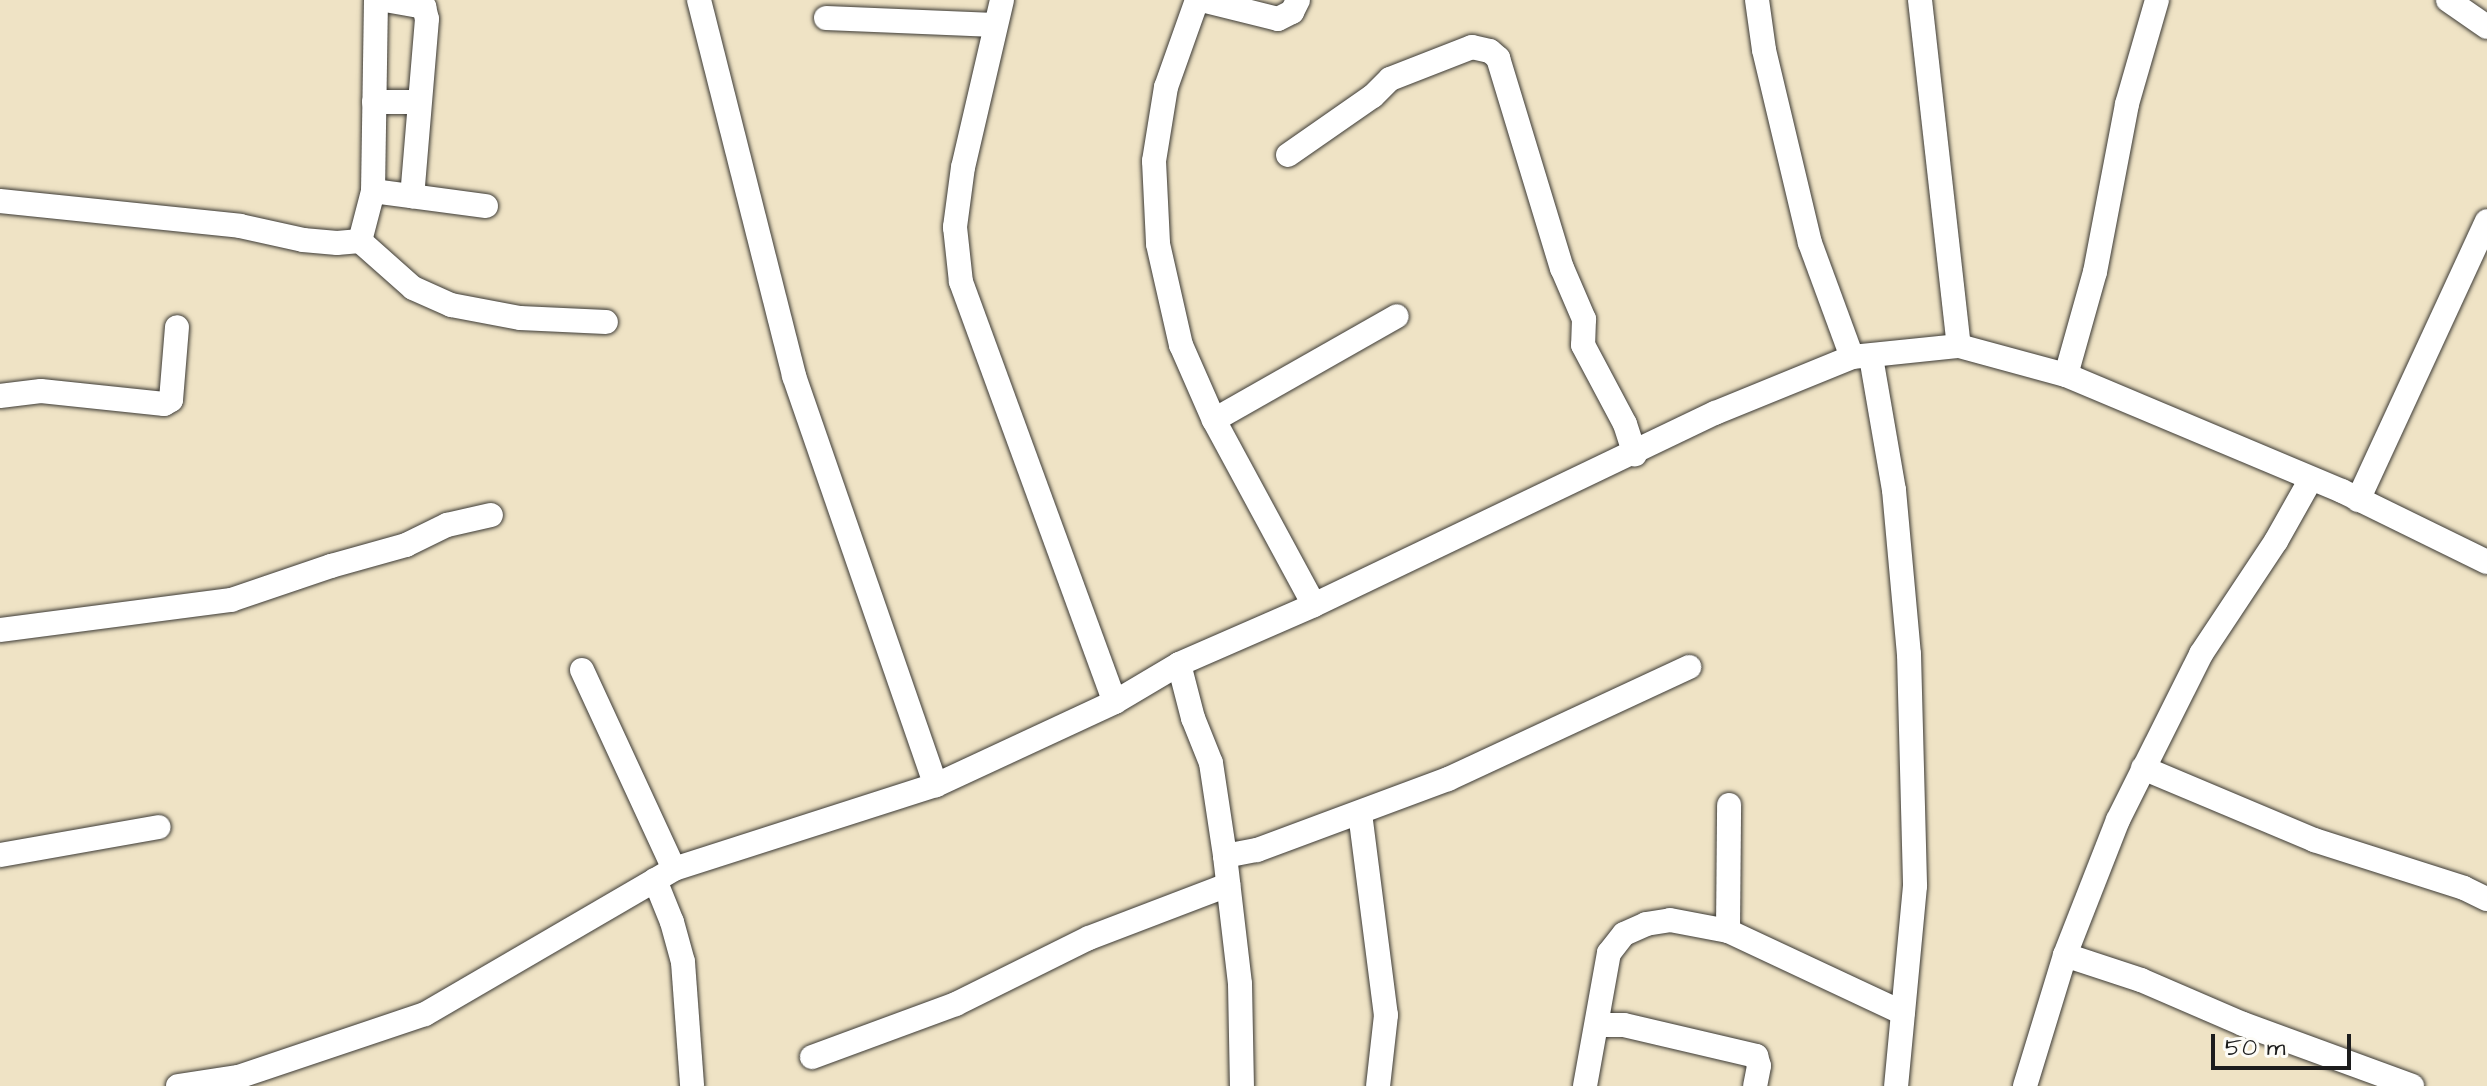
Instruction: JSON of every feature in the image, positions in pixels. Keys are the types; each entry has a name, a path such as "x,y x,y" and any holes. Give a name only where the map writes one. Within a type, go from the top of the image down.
{"street":[{"path":"360,241 373,191 376,0"},
{"path":"385,0 424,7 426,11 412,196"},
{"path":"699,0 794,376 936,785"},
{"path":"1002,0 963,167 957,212 961,282 1115,702"},
{"path":"1298,0 1292,12 1278,19 1200,0 1166,87 1154,161 1153,191 1158,244 1181,345 1214,420 1314,605"},
{"path":"1757,0 1764,50 1810,243 1862,357 1894,490 1909,654 1915,886 1896,1086"},
{"path":"1920,0 1959,346"},
{"path":"2066,375 2095,272 2127,104 2157,0"},
{"path":"2448,0 2487,27"},
{"path":"826,18 995,25"},
{"path":"1288,155 1373,96 1390,79 1472,47 1490,51 1498,58 1562,268 1584,319 1583,345 1625,424 1635,454"},
{"path":"374,102 419,102"},
{"path":"374,146 417,144"},
{"path":"373,191 486,206"},
{"path":"0,201 240,226 303,240 360,241 413,288 438,301 520,318 606,322"},
{"path":"2358,500 2479,259 2487,221"},
{"path":"1214,420 1397,316"},
{"path":"0,396 41,391 164,404 171,400 177,327"},
{"path":"178,1086 238,1077 425,1014 664,874 936,785 1115,702 1179,664 1314,605 1635,454 1715,413 1862,357 1959,346 2066,375 2311,479 2487,562"},
{"path":"2025,1086 2065,955 2118,820 2201,654 2276,541 2311,479"},
{"path":"0,630 231,600 331,566 406,545 447,525 491,515"},
{"path":"1179,664 1193,718 1211,763 1225,856 1240,984 1242,1086"},
{"path":"1225,856 1257,850 1448,779 1689,667"},
{"path":"582,670 664,874 683,962 692,1086"},
{"path":"2143,768 2314,840 2464,888 2487,899"},
{"path":"1728,931 1729,805"},
{"path":"1360,813 1386,1015 1378,1086"},
{"path":"0,855 159,827"},
{"path":"812,1057 956,1004 1089,938 1228,885"},
{"path":"1585,1086 1609,953 1624,934 1646,924 1670,920 1728,931 1903,1013"},
{"path":"2065,955 2141,980 2243,1024 2412,1086"},
{"path":"1598,1025 1624,1025 1756,1056 1759,1066 1755,1086"}]}
